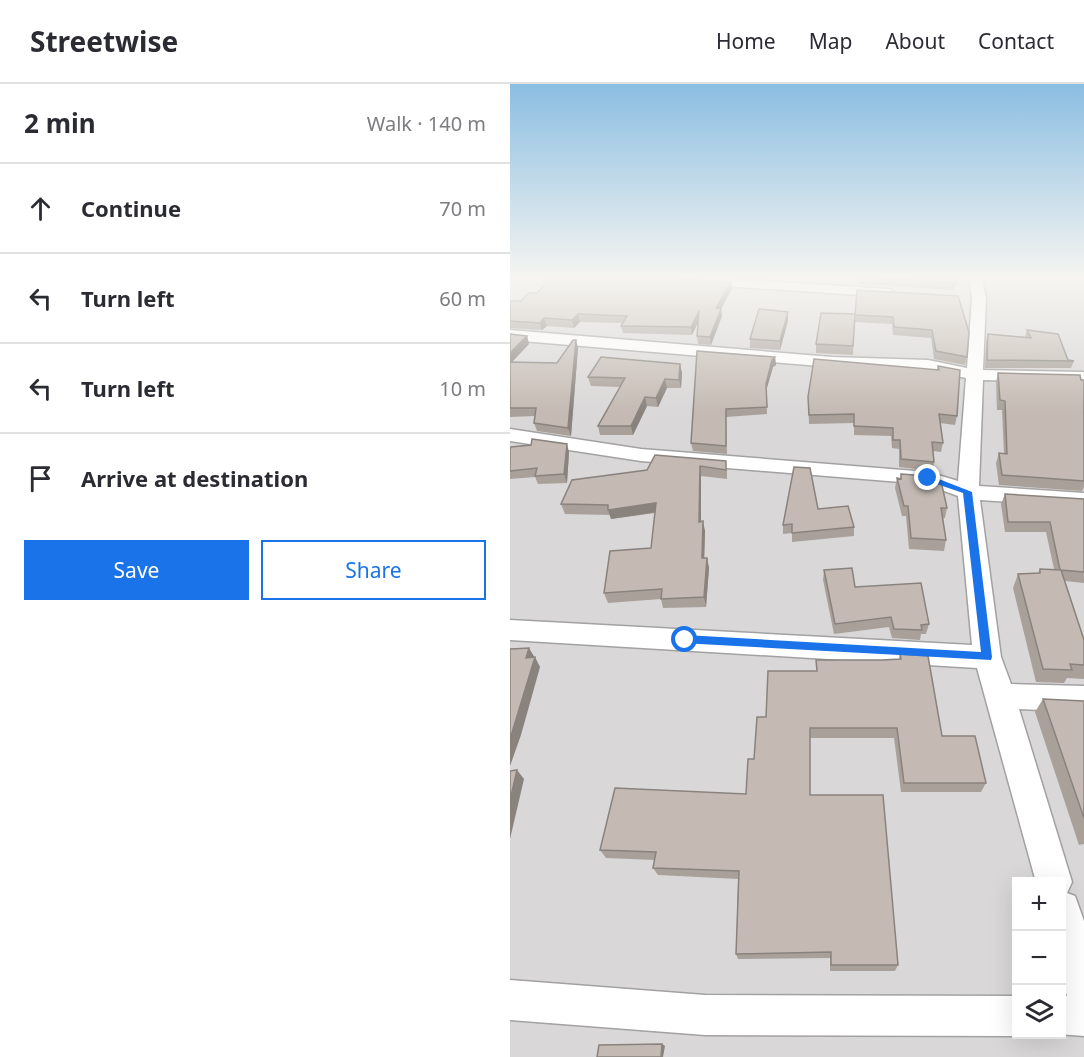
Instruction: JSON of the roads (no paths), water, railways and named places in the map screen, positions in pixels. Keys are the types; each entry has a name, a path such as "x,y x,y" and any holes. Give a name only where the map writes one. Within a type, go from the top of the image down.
{"street":[{"path":"974,321 975,375 968,492 987,657 1001,696 1053,877"},
{"path":"510,335 832,362 928,365 975,375 1084,377"},
{"path":"510,435 641,455 928,478 968,492 1084,500"},
{"path":"510,630 528,629 987,657"},
{"path":"1001,696 1084,699"},
{"path":"1066,923 1084,988"},
{"path":"510,1000 705,1015 1012,1016"},
{"path":"1066,1016 1084,1016"}]}
